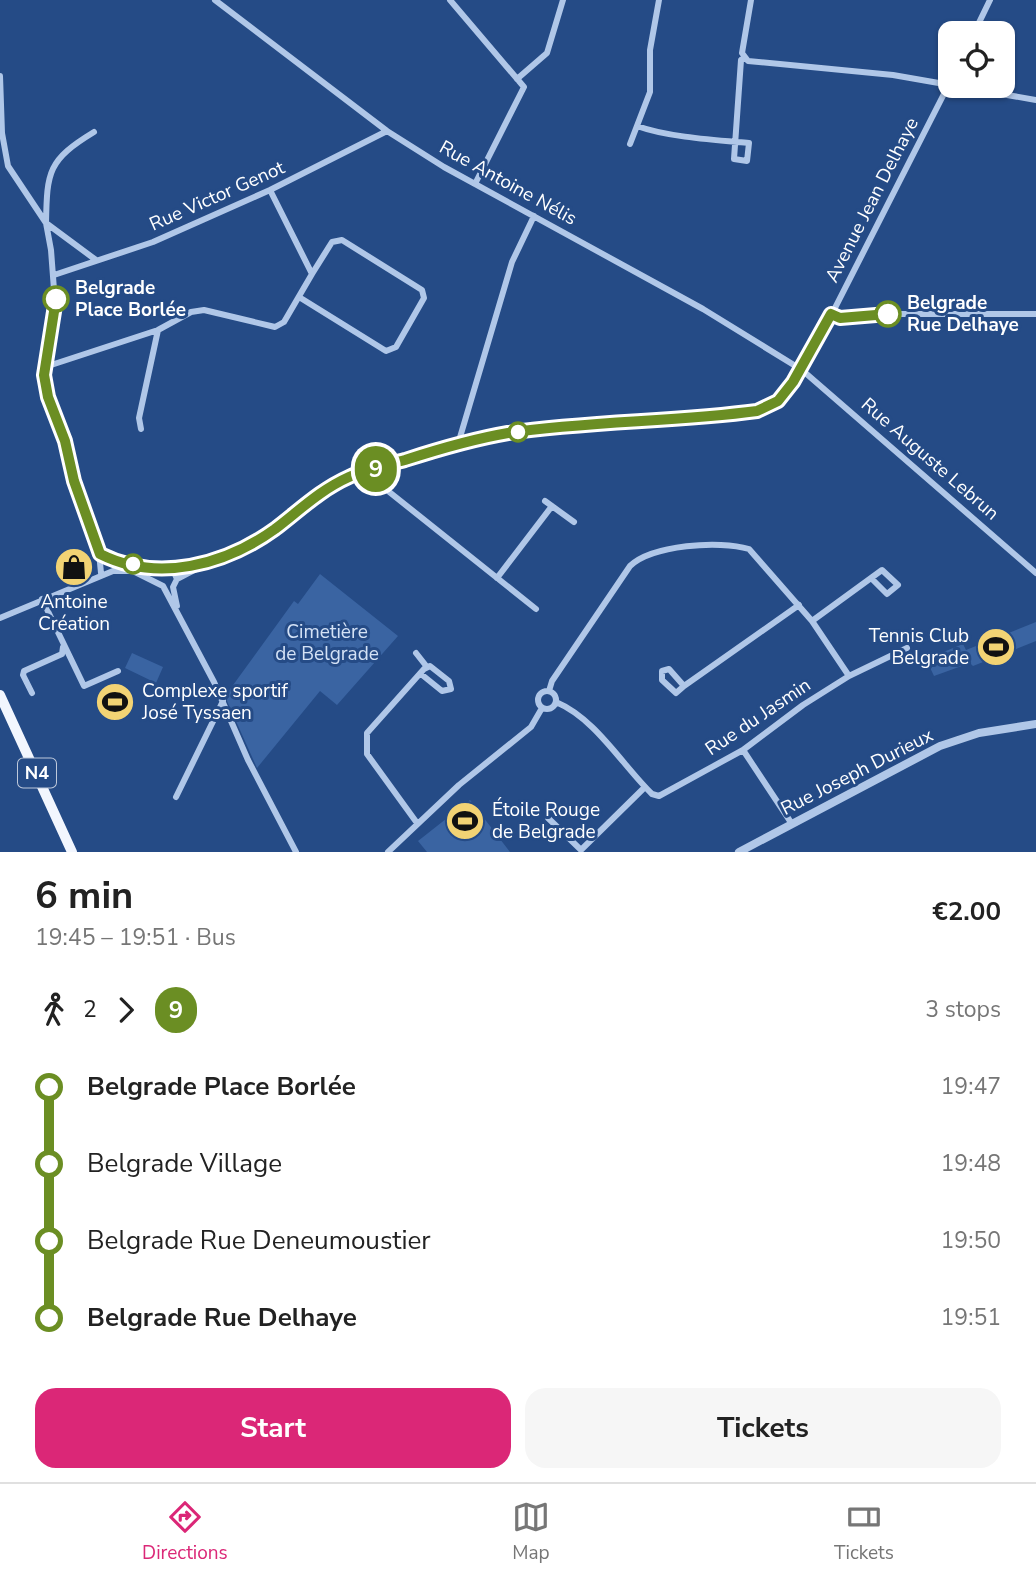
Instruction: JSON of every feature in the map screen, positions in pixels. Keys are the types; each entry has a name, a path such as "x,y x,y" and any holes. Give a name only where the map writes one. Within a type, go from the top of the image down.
{"main road":[{"name":"N4","path":"0,695 72,852"}],"street":[{"name":"Rue Antoine Nélis","path":"215,0 387,131 475,184 703,309 802,370"},
{"path":"450,0 524,87 475,184"},
{"path":"517,79 547,53 563,0"},
{"path":"631,144 650,92 650,50 659,0"},
{"path":"751,0 742,53 748,61 893,75 938,83"},
{"path":"980,21 990,0"},
{"path":"637,126 658,134 736,142 741,60 745,57"},
{"path":"0,76 2,133 8,166 46,223 96,260"},
{"path":"1015,96 1036,100"},
{"name":"Avenue Jean Delhaye","path":"203,565 253,542 320,492 351,476 458,443 507,433 757,411 778,401 802,370 942,98"},
{"name":"Rue Victor Genot","path":"54,275 153,242 270,190 387,131"},
{"path":"94,132 58,157 52,169 46,223 54,275 56,316 45,367 48,397 62,430 74,481 100,557 101,573"},
{"path":"270,190 312,274"},
{"path":"458,443 512,262 534,216"},
{"path":"45,367 158,330 191,312 205,310 275,327 284,322 312,274 332,242 342,240 422,290 424,298 396,346 386,351 299,297"},
{"path":"831,314 840,318 884,314 1036,314"},
{"path":"141,429 139,418 158,330"},
{"name":"Rue Auguste Lebrun","path":"802,370 1036,573"},
{"path":"370,471 373,479 536,609"},
{"path":"545,501 574,522"},
{"path":"497,578 552,506"},
{"path":"388,852 417,823 531,727 542,708 539,696 549,691 552,681 630,566 640,557 654,551 736,545 749,548 812,621 849,676"},
{"path":"100,557 166,570 177,574 177,579"},
{"path":"90,578 100,557"},
{"path":"112,559 116,566 113,571"},
{"path":"166,570 203,565"},
{"path":"178,612 173,587 177,579 203,565"},
{"path":"146,576 148,571 156,568"},
{"path":"0,618 101,573 122,569 146,576 163,586 173,587"},
{"path":"812,621 871,578"},
{"path":"163,586 223,701 247,760 296,852"},
{"path":"42,599 84,686 118,671"},
{"path":"684,686 799,605"},
{"path":"32,693 23,675 24,671 62,654 62,642"},
{"name":"Rue du Jasmin","path":"645,787 659,796 743,750 803,705 849,676 907,649"},
{"path":"416,653 427,667 449,681 451,689 442,691 421,674"},
{"path":"417,823 367,754 365,744 367,733 427,667"},
{"path":"548,818 581,850 645,787 607,745 568,708 556,702 554,694 549,691"},
{"path":"176,797 223,701"},
{"path":"542,708 551,709 556,702"},
{"name":"Rue Joseph Durieux","path":"739,852 940,746 979,733 1036,724"},
{"path":"743,750 792,824"}],"green space":[{"name":"Cimetière de Belgrade","path":"320,574 398,636 337,705 320,691 257,768 227,701 228,692 294,601 298,604"},
{"name":"Tennis Club Belgrade","path":"1036,622 1036,641 973,666 970,663 934,676 926,659 963,644 966,650"},
{"path":"132,653 163,667 156,683 125,668"},
{"name":"Étoile Rouge de Belgrade","path":"470,800 510,852 427,852 418,841"}],"bus line":[{"name":"9","path":"56,299 56,316 44,375 46,387 62,430 79,497 98,542 100,554 126,563 166,570 203,565 253,542 276,528 320,492 351,476 458,443 507,433 597,423 757,411 778,401 793,382 831,314 840,318 888,314"}],"place":[{"name":"Belgrade Place Borlée","path":"56,299"},
{"name":"Belgrade Rue Delhaye","path":"888,314"},
{"name":"Antoine Création","path":"74,567"},
{"name":"Tennis Club Belgrade","path":"996,647"},
{"name":"Complexe sportif José Tyssaen","path":"115,702"},
{"name":"Étoile Rouge de Belgrade","path":"465,821"}]}
